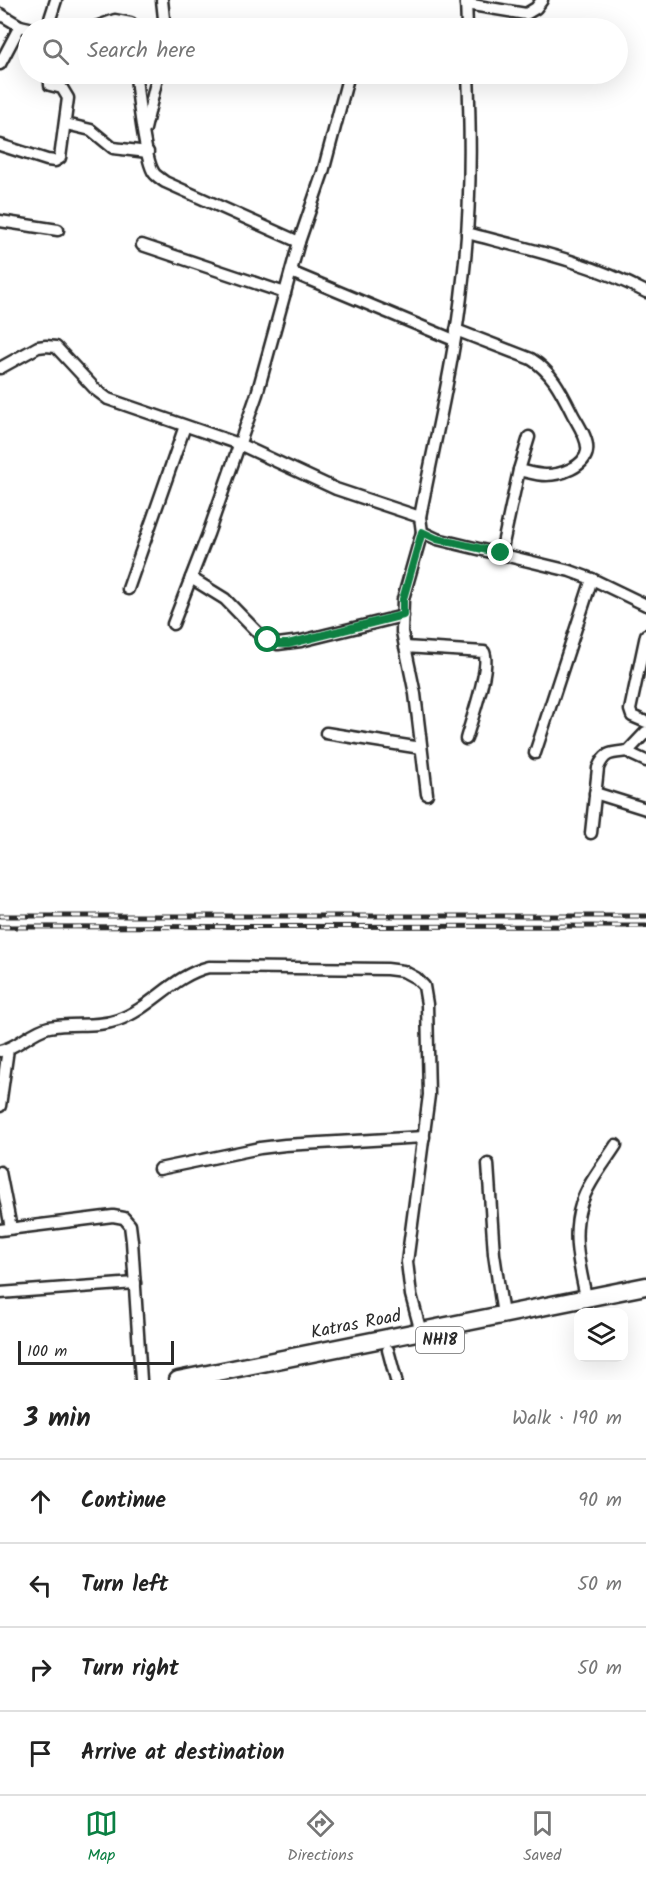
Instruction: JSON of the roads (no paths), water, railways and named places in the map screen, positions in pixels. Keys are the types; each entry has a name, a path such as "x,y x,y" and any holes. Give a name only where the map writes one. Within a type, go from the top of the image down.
{"highway":[{"name":"Katras Road","path":"178,1380 646,1286"},
{"name":"Katras Road","path":"233,1380 388,1350 646,1295"}],"street":[{"path":"50,18 56,0"},
{"path":"162,0 164,18"},
{"path":"466,18 466,2 526,14 536,8 542,0"},
{"path":"0,14 18,23"},
{"path":"0,64 18,37"},
{"path":"0,145 55,160 60,158 68,98 62,88 50,84"},
{"path":"137,84 144,133 154,173 165,182 299,242"},
{"path":"144,133 156,84"},
{"path":"173,624 208,534 257,394 299,242 323,172 346,84"},
{"path":"427,794 415,694 402,632 403,599 422,532 420,517 455,335 463,280 471,148 468,84"},
{"path":"66,124 91,130 113,148 148,152"},
{"path":"0,221 58,230"},
{"path":"467,233 576,262 620,278 646,292"},
{"path":"142,245 285,293"},
{"path":"291,272 455,335 531,359 541,365 560,387 586,440 587,451 584,460 559,473 536,474 519,470"},
{"path":"0,368 38,347 46,345 56,347 96,390 108,399 239,444 336,489 420,517"},
{"path":"128,589 185,426"},
{"path":"501,553 519,470 529,437"},
{"path":"422,532 437,539 539,562 592,579 646,605"},
{"path":"191,578 225,598 259,634 278,644 301,641 403,615"},
{"path":"535,753 592,579"},
{"path":"646,635 630,710 632,716 646,722"},
{"path":"405,648 484,652 487,659 485,673 466,739"},
{"path":"591,833 598,768 602,757 610,753 628,751 646,732"},
{"path":"326,733 421,748"},
{"path":"628,751 646,761"},
{"path":"596,793 646,808"},
{"path":"0,1106 4,1050 40,1029 118,1020 195,970 209,967 403,971 416,978 424,986 427,1004 429,1084 407,1262 411,1295 420,1332"},
{"path":"159,1170 260,1148 424,1137"},
{"path":"581,1298 577,1251 581,1205 616,1145"},
{"path":"488,1164 494,1254 503,1315"},
{"path":"0,1172 6,1229 113,1216 124,1218 130,1225 141,1380"},
{"path":"0,1293 135,1283"},
{"path":"388,1350 396,1380"}],"railway":[{"path":"0,916 646,916"},
{"path":"0,927 646,926"}]}
